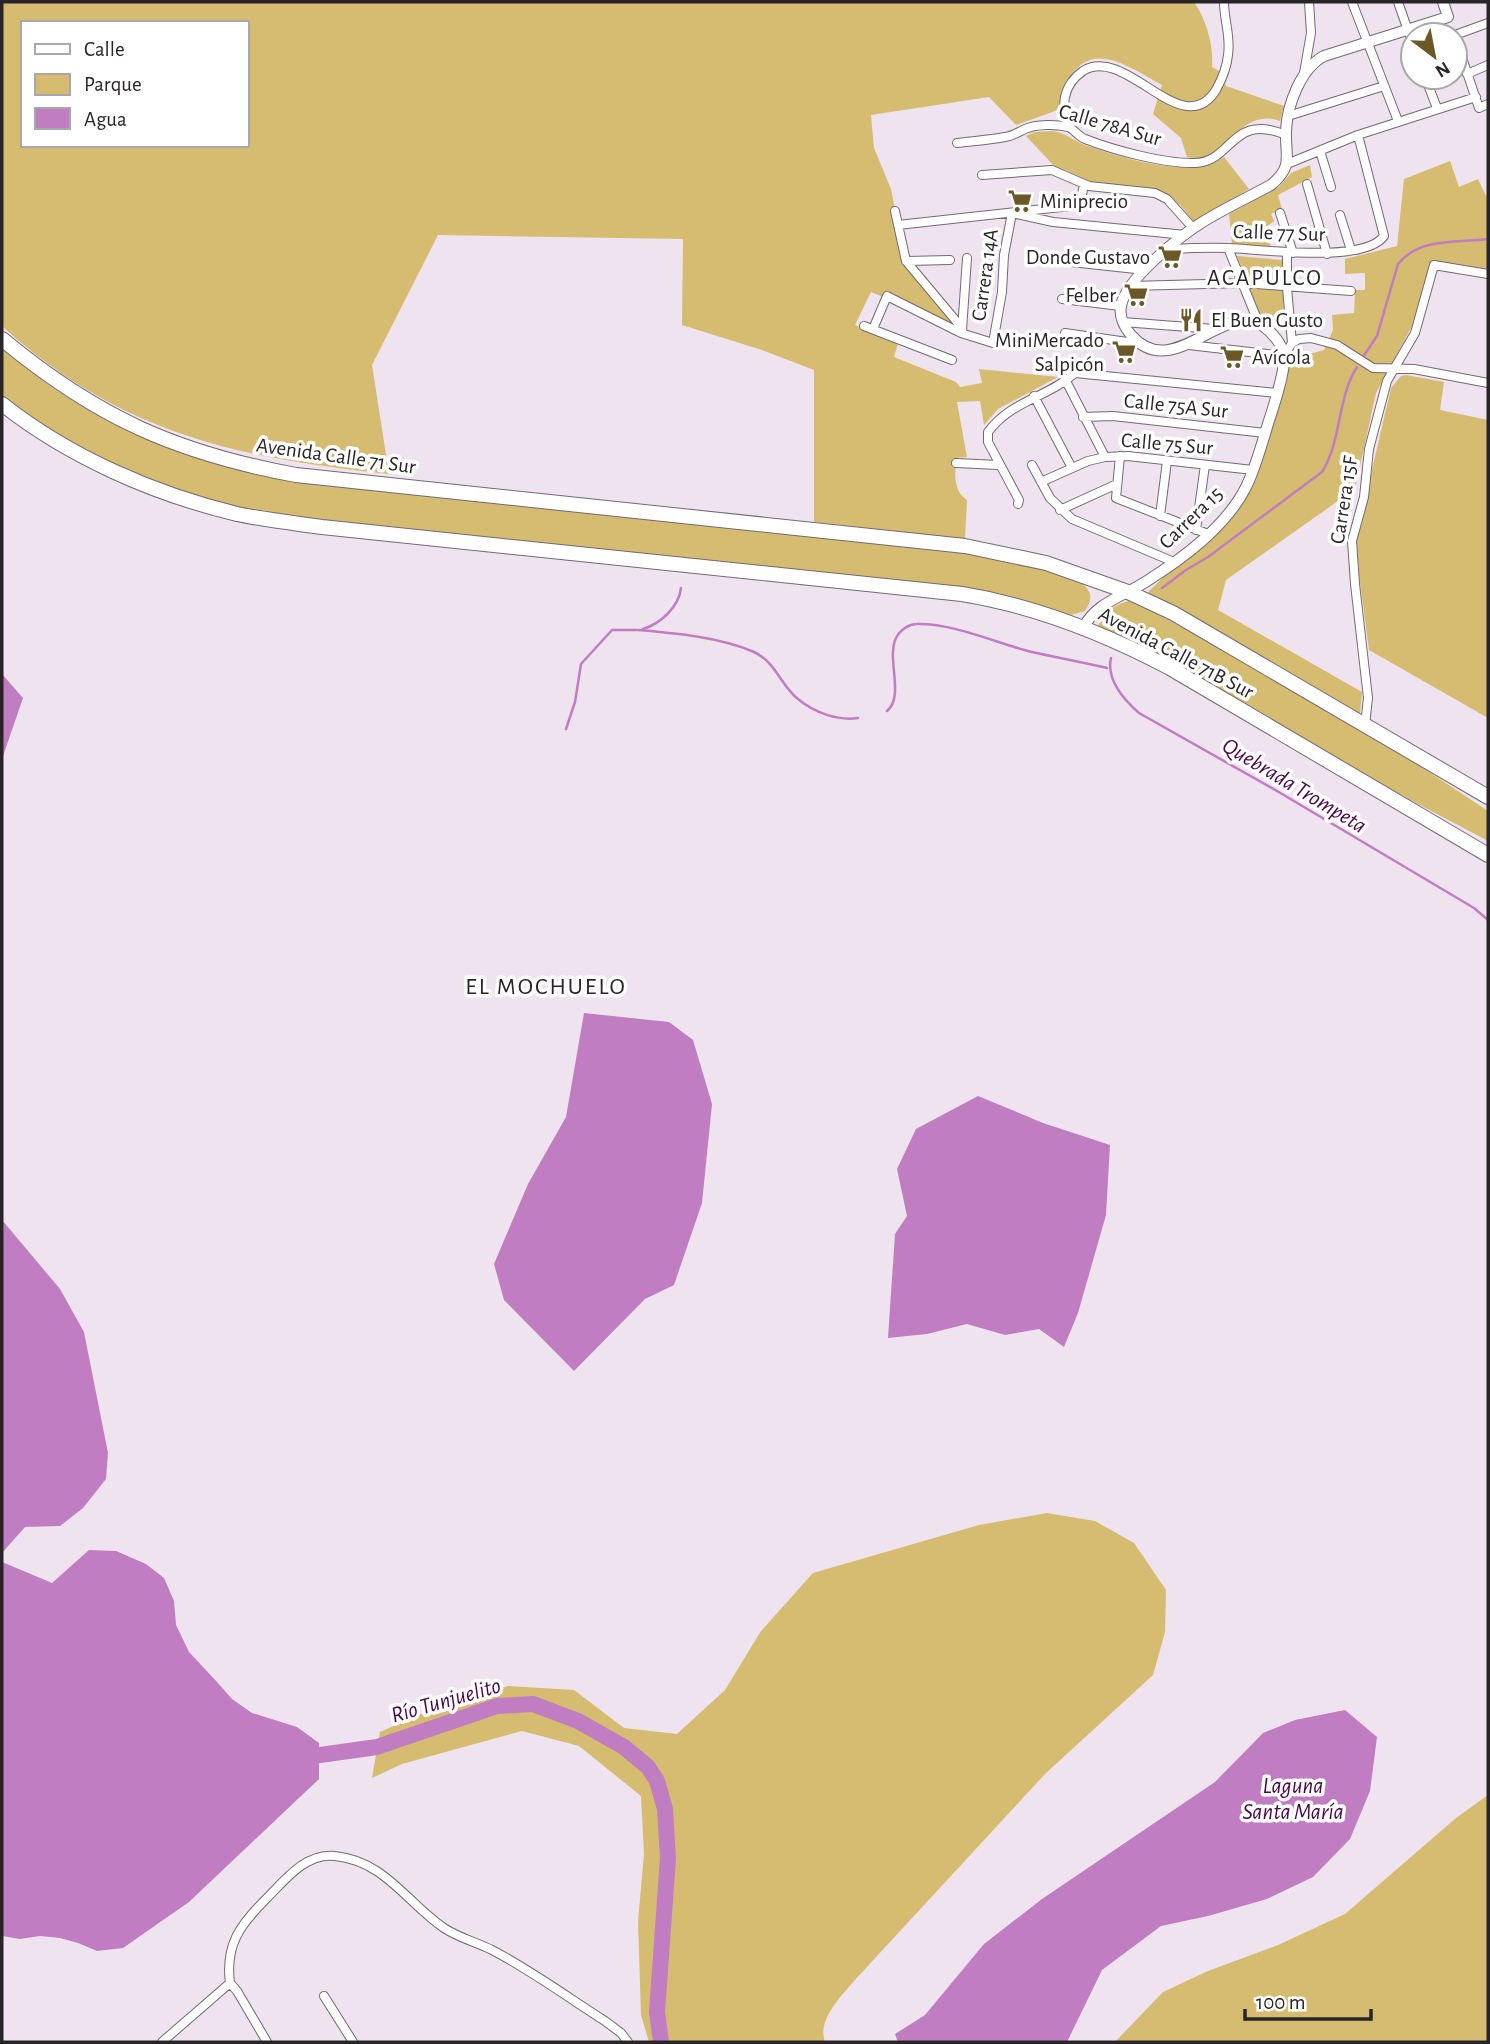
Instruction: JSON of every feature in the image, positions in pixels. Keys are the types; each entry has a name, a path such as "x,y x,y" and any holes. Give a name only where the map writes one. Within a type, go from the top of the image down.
{"highway":[{"name":"Avenida Calle 71 Sur","path":"2,339 51,378 122,421 189,449 222,459 296,475 572,504"},
{"name":"Avenida Calle 71B Sur","path":"2,404 42,433 88,458 176,495 238,514 322,527 962,594 1030,608 1084,627 1170,668 1488,855"},
{"name":"Avenida Calle 71B Sur","path":"572,504 976,548 1038,560 1128,592 1186,620 1488,797"},
{"path":"1458,780 1488,804"},
{"path":"1426,818 1488,845"}],"street":[{"path":"1071,128 1065,113 1067,90 1077,75 1094,67 1119,70 1156,93 1183,105 1204,102 1219,84 1227,63 1229,46 1224,2"},
{"path":"1142,344 1130,334 1123,322 1121,306 1131,286 1145,270 1189,232 1270,185 1279,178 1287,164 1288,116 1304,73 1311,33 1309,2"},
{"path":"1352,2 1398,121"},
{"path":"1398,2 1404,21"},
{"path":"1443,2 1449,21"},
{"path":"1435,21 1448,17"},
{"path":"1469,30 1488,23"},
{"path":"1304,73 1311,63 1324,56 1399,33"},
{"path":"1469,73 1488,65"},
{"path":"1469,79 1479,108 1488,104"},
{"path":"1288,116 1384,86"},
{"path":"1430,91 1437,108"},
{"path":"1287,164 1358,135 1476,97"},
{"name":"Calle 78A Sur","path":"957,143 1008,137 1034,126 1071,128 1088,140 1136,153 1193,163 1207,160 1252,130 1269,128 1286,135"},
{"name":"Calle 77 Sur","path":"1169,249 1227,248 1327,254 1380,242 1384,236 1358,135"},
{"path":"1320,151 1331,187"},
{"path":"982,175 1047,169 1059,171 1084,184 1160,194 1189,232"},
{"path":"898,225 1080,205 1084,184"},
{"path":"1307,184 1327,254"},
{"path":"895,211 906,261 962,331"},
{"path":"1012,213 1053,222 1189,232"},
{"name":"Carrera 14A","path":"962,331 993,343 1012,213"},
{"path":"1280,213 1290,253 1287,288 1292,343"},
{"path":"1340,215 1351,250"},
{"path":"1227,248 1259,324"},
{"path":"962,331 967,258"},
{"path":"906,261 950,260"},
{"path":"1071,262 1145,270"},
{"name":"Carrera 15F","path":"1365,725 1368,698 1352,541 1364,497 1369,449 1387,381 1415,333 1434,265 1488,274"},
{"path":"1131,286 1243,284 1351,291"},
{"path":"873,329 887,296 962,331"},
{"path":"1062,299 1121,306"},
{"path":"1189,345 1216,329 1246,321 1259,324 1277,339 1284,356"},
{"path":"1123,322 1216,329"},
{"path":"864,326 952,360"},
{"path":"1065,334 1142,344 1161,350 1189,345 1284,356"},
{"path":"1284,356 1292,343 1311,338 1330,342 1373,368 1414,369 1488,383"},
{"name":"Carrera 15","path":"1084,627 1096,610 1174,562 1208,534 1239,499 1253,470 1265,433 1284,356"},
{"path":"1018,504 1019,500 988,442 988,432 999,418 1034,396 1066,381 1074,373 1277,393"},
{"path":"1066,381 1105,457"},
{"path":"1034,396 1072,468"},
{"name":"Calle 75A Sur","path":"1083,417 1113,416 1265,433"},
{"path":"1120,456 1116,498 1208,534"},
{"name":"Calle 75 Sur","path":"1041,482 1105,457 1120,456 1253,470"},
{"path":"1160,516 1167,461"},
{"path":"956,463 999,465"},
{"path":"1196,530 1205,465"},
{"path":"1032,466 1050,498 1060,510 1079,523 1174,562"},
{"path":"1060,510 1117,484"},
{"path":"267,2042 230,1983 230,1950 240,1928 251,1914 296,1869 319,1857 334,1855 361,1862 392,1880 442,1927 492,1951 605,2021 628,2042"},
{"path":"162,2042 230,1983"},
{"path":"324,1996 353,2042"}],"green space":[{"path":"2,2 1194,2 1208,33 1212,67 1219,71 1226,86 1284,106 1280,121 1265,119 1253,122 1212,153 1200,158 1187,157 1181,138 1153,114 1162,85 1120,63 1095,59 1078,67 1072,74 1058,110 1016,125 989,97 871,115 874,148 891,189 906,264 957,322 953,326 871,292 855,325 898,343 894,357 956,382 960,387 982,383 979,369 1058,377 998,409 984,425 980,401 957,402 967,457 956,458 955,470 959,492 967,500 965,539 814,522 814,370 762,350 682,325 683,239 438,235 372,365 389,474 281,459 182,434 136,416 91,392 46,362 2,326"},
{"path":"1052,131 1102,151 1157,165 1194,167 1210,164 1224,157 1249,189 1194,222 1180,205 1162,191 1093,183 1066,170 1057,169 1026,136 1035,132"},
{"path":"1450,161 1459,187 1478,179 1488,200 1488,269 1434,261 1412,326 1376,393 1355,489 1226,580 1218,610 1362,692 1360,714 1147,593 1175,567 1205,546 1241,503 1253,482 1270,436 1289,364 1324,350 1333,330 1332,315 1354,313 1355,290 1365,290 1365,273 1345,274 1345,259 1397,246 1404,179"},
{"path":"1310,165 1312,177 1278,195 1282,209 1271,214 1274,221 1266,227 1271,249 1232,245 1229,214 1279,187 1291,173"},
{"path":"1237,256 1282,260 1284,322 1262,320"},
{"path":"2,346 78,404 114,423 208,461 957,550 1028,564 1067,576 1088,590 1090,601 1085,611 1071,615 986,594 900,581 328,522 239,509 183,493 103,460 5,399 2,396"},
{"path":"1401,376 1444,382 1440,410 1488,420 1488,718 1369,650 1356,552 1358,530 1391,388"},
{"path":"1131,600 1408,758 1488,811 1488,841 1098,628 1106,613"},
{"path":"1047,1513 1095,1521 1134,1543 1166,1590 1165,1632 1153,1675 1045,1774 853,1982 827,2018 823,2034 825,2042 649,2042 641,2015 638,1922 644,1854 641,1796 579,1746 522,1731 402,1764 372,1778 380,1732 421,1714 508,1686 574,1690 624,1728 677,1734 725,1690 761,1631 813,1573 979,1525"},
{"path":"1488,1795 1488,2042 1115,2042 1163,1992 1208,1971 1278,1945 1345,1914 1456,1818"}],"water":[{"path":"2,674 23,698 2,759"},
{"path":"584,1013 669,1022 693,1040 712,1104 702,1203 674,1285 645,1299 574,1371 504,1300 494,1264 528,1184 566,1117"},
{"path":"978,1096 1043,1123 1110,1145 1106,1215 1078,1313 1064,1347 1039,1329 1005,1335 967,1324 927,1334 888,1338 895,1234 907,1216 897,1169 916,1129"},
{"path":"2,1220 60,1289 84,1332 108,1453 106,1479 83,1508 60,1526 25,1527 2,1553"},
{"path":"89,1550 116,1551 146,1564 164,1578 174,1601 176,1625 189,1652 232,1699 252,1713 297,1727 319,1743 319,1779 189,1902 123,1948 97,1951 60,1938 40,1936 20,1939 2,1936 2,1562 52,1583"},
{"name":"Laguna Santa María","path":"1345,1710 1377,1737 1370,1791 1350,1839 1313,1877 1267,1899 1161,1926 1102,1970 1067,2042 898,2042 895,2034 925,2015 984,1944 1042,1899 1215,1782 1263,1733 1295,1720"}],"waterway":[{"name":"Quebrada Trompeta","path":"1363,357 1377,336 1398,264 1407,255 1428,245 1488,239"},
{"name":"Quebrada Trompeta","path":"1162,588 1322,472 1333,446 1346,392 1357,367"},
{"path":"643,629 668,614 677,602 681,588"},
{"path":"887,711 895,696 893,647 902,630 914,624 959,630 1028,651 1107,668"},
{"path":"566,729 575,702 581,664 612,630 636,630"},
{"path":"638,630 712,639 754,652 768,662 792,694 805,704 835,717 858,718"},
{"name":"Quebrada Trompeta","path":"1111,658 1113,681 1127,702 1139,713 1277,791 1474,908 1488,920"},
{"name":"Río Tunjuelito","path":"301,1755 377,1747 497,1706 533,1704 578,1721 624,1747 648,1767 657,1781 665,1809 668,1858 657,2012 661,2042"}],"place":[{"name":"Miniprecio","path":"1020,201"},
{"name":"Donde Gustavo","path":"1170,257"},
{"name":"Felber","path":"1136,295"},
{"name":"El Buen Gusto","path":"1191,320"},
{"name":"MiniMercado Salpicón","path":"1124,352"},
{"name":"Avícola","path":"1232,357"}],"district":[{"name":"ACAPULCO","path":"1265,278"},
{"name":"EL MOCHUELO","path":"546,987"}]}
